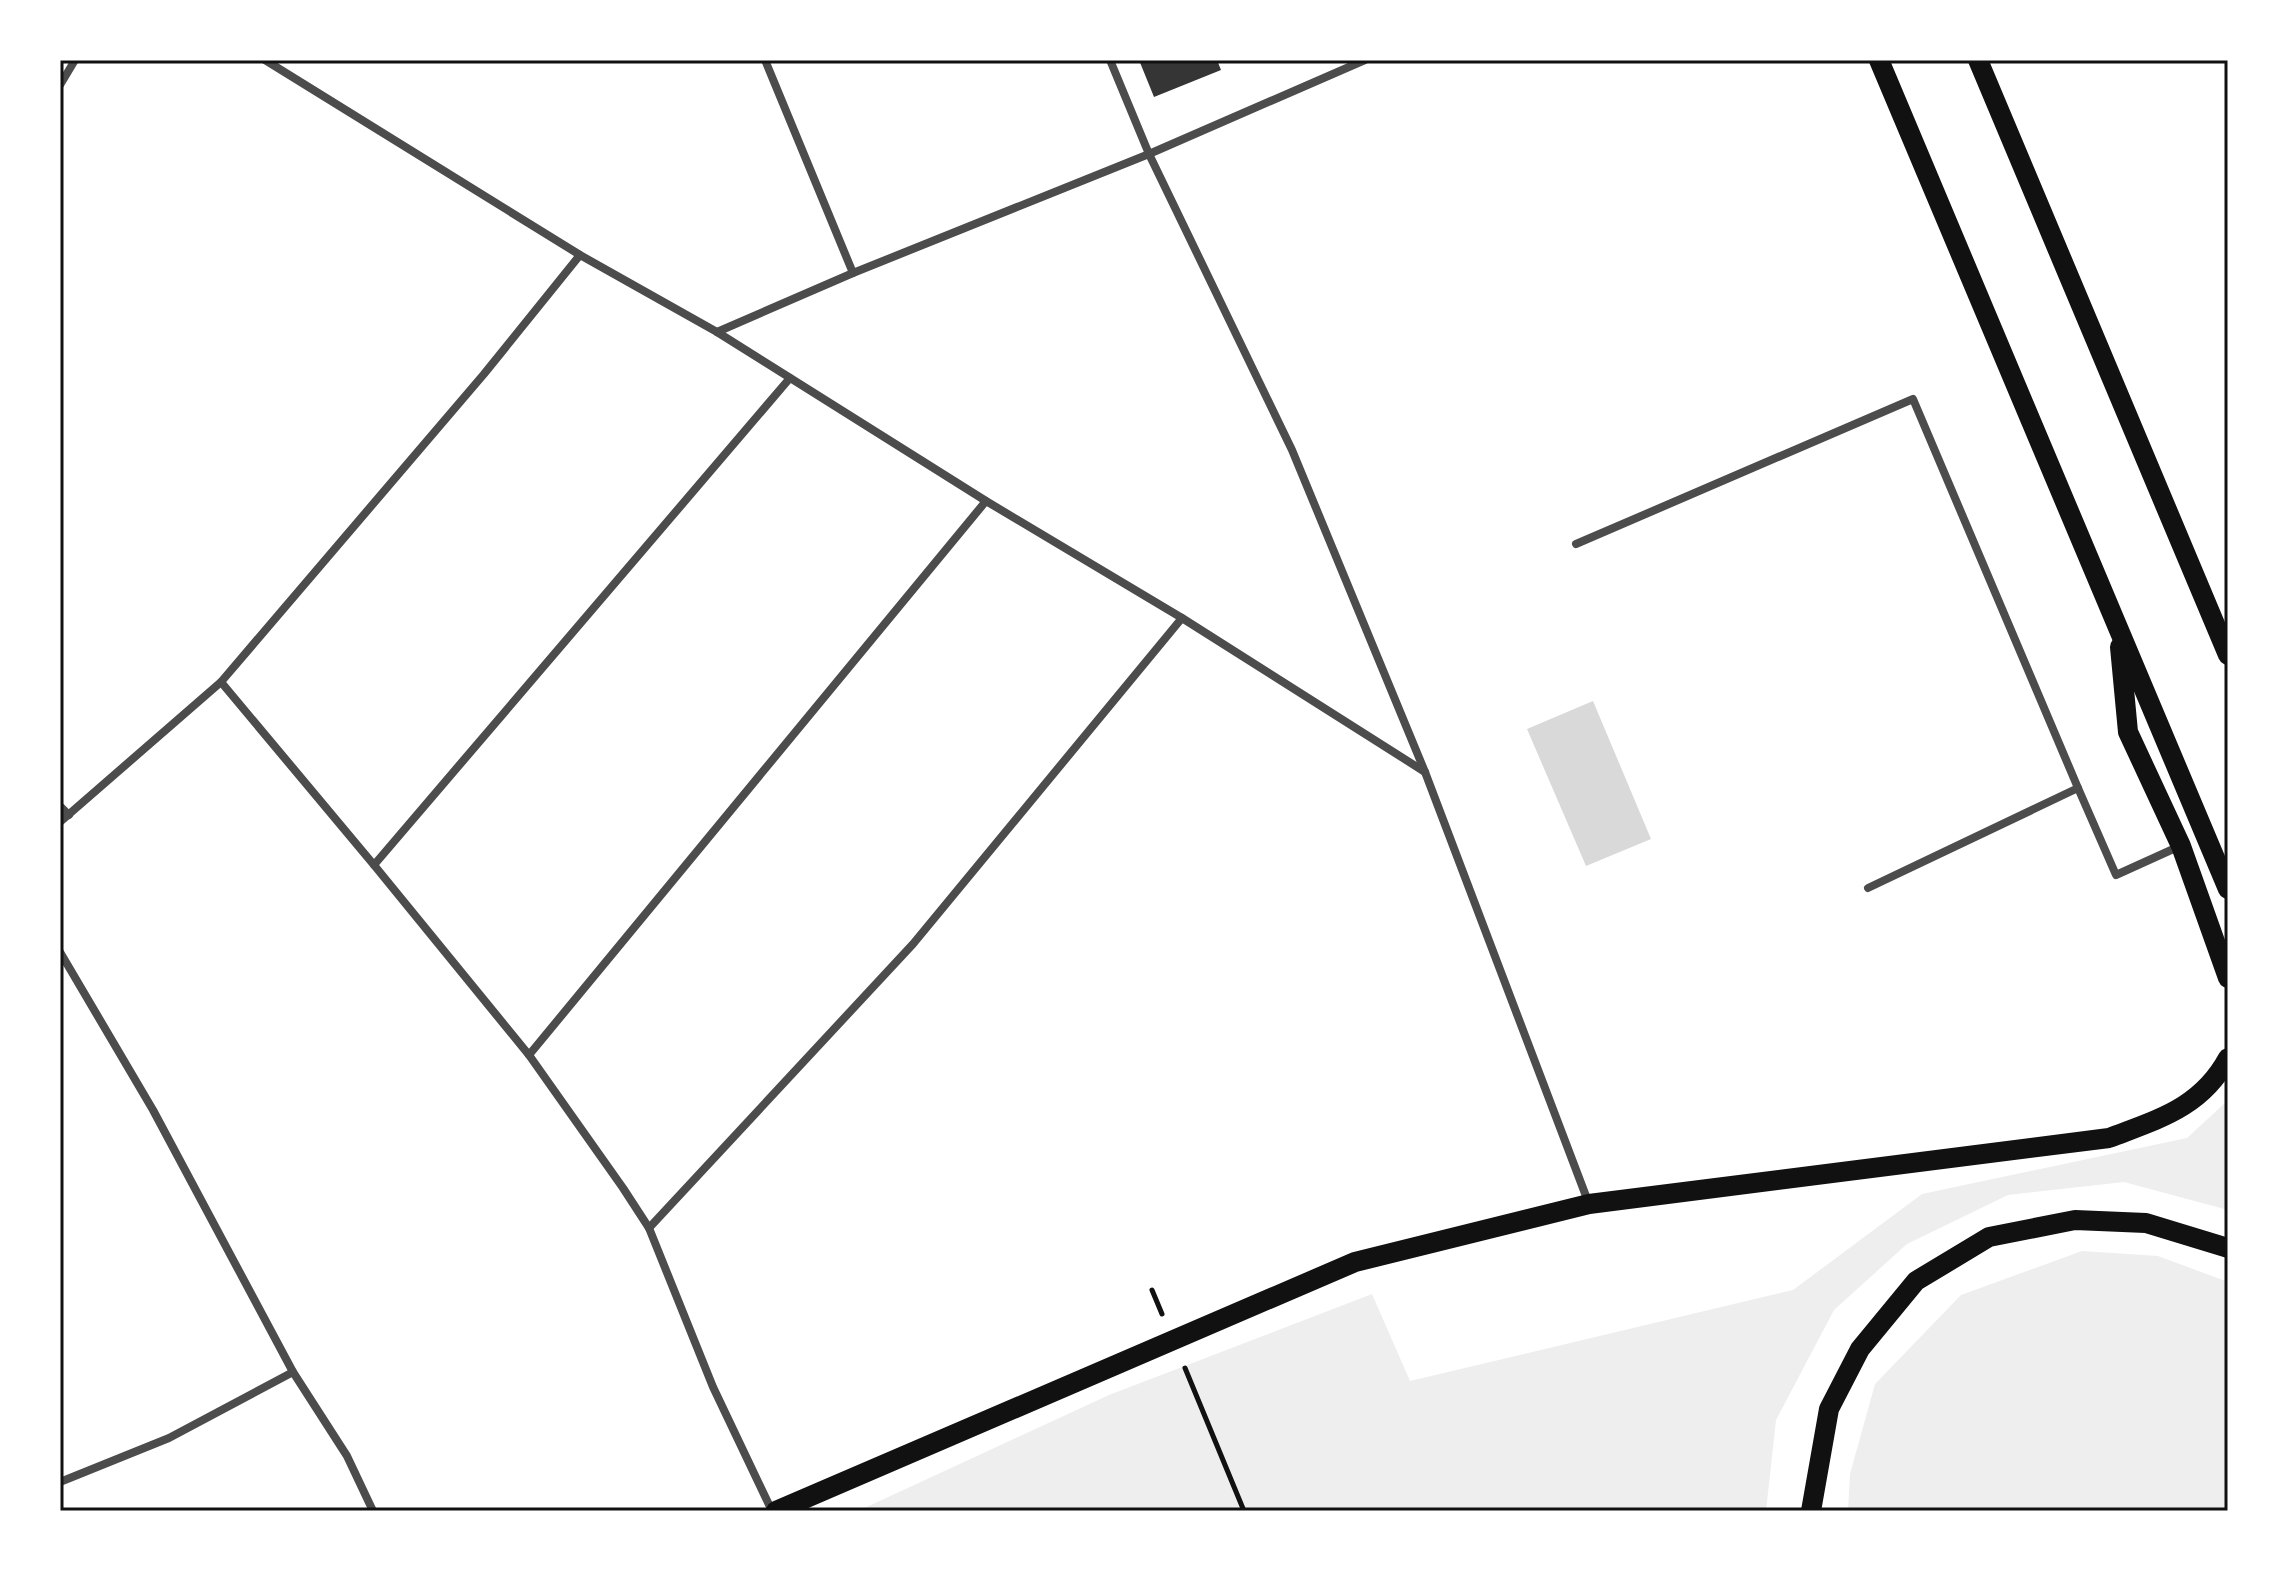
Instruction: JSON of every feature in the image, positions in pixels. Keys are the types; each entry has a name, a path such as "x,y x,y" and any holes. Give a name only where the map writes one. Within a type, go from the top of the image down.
{"main road":[{"path":"1879,60 2228,889"},
{"path":"1978,60 2215,612 2228,655"},
{"path":"2118,627 2128,732 2181,846 2228,978"},
{"path":"774,1511 1355,1262 1589,1204 2109,1138 2177,1112 2218,1076 2228,1058"},
{"path":"1811,1511 1829,1409 1860,1349 1916,1281 1989,1237 2075,1220 2146,1223 2228,1248"}],"street":[{"path":"60,85 75,60"},
{"path":"265,60 580,255 717,332 986,501 1182,618 1425,772"},
{"path":"279,60 283,70"},
{"path":"765,60 853,273"},
{"path":"1110,60 1149,154 1292,450 1425,772 1589,1204"},
{"path":"717,332 853,273 1149,154 1365,60"},
{"path":"60,822 221,682 484,374 580,255"},
{"path":"374,865 790,378"},
{"path":"1576,544 1913,399 2116,875 2181,846"},
{"path":"529,1055 986,501"},
{"path":"649,1228 913,944 1182,618"},
{"path":"221,682 529,1055 649,1228 713,1387 774,1511"},
{"path":"1868,888 2078,788"},
{"path":"60,806 69,815"},
{"path":"60,952 153,1110 293,1372 347,1456 373,1511"},
{"path":"60,1482 169,1438 293,1372"}],"path":[{"path":"1152,1290 1164,1319"},
{"path":"1183,1364 1244,1511"}],"shaded area":[{"path":"1593,701 1651,839 1586,866 1527,729"},
{"path":"2226,1102 2228,1210 2124,1182 2008,1195 1907,1244 1834,1310 1776,1420 1766,1511 858,1511 1109,1395 1372,1294 1410,1381 1793,1290 1922,1194 2187,1138"},
{"path":"2082,1251 2158,1256 2228,1282 2228,1511 1848,1511 1850,1474 1875,1384 1961,1295"}],"building":[{"path":"1139,60 1217,60 1221,70 1154,97"}]}
